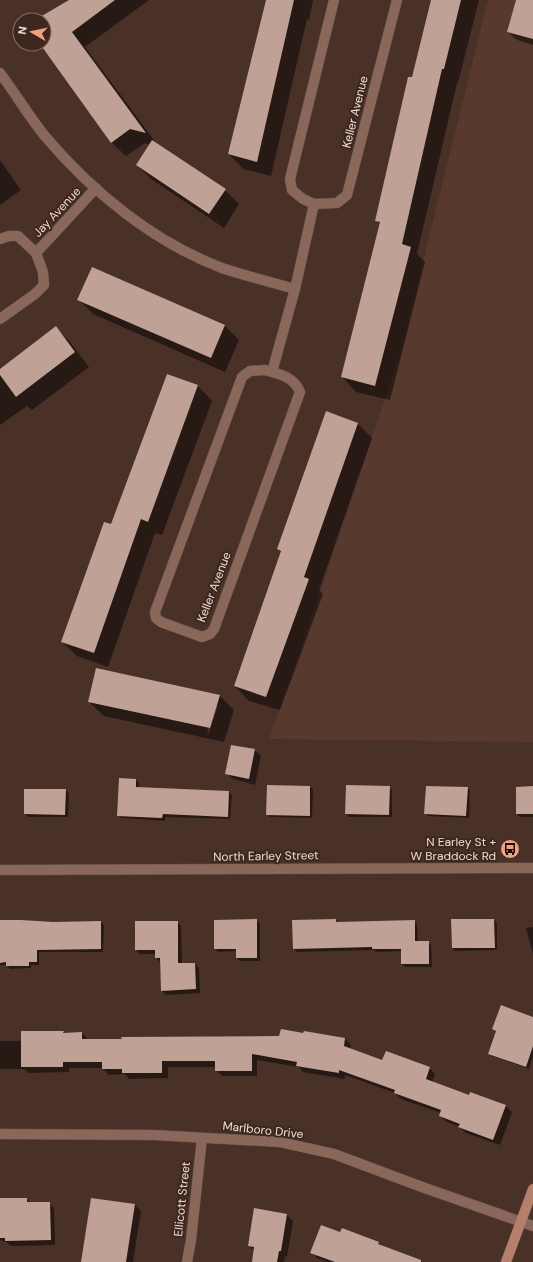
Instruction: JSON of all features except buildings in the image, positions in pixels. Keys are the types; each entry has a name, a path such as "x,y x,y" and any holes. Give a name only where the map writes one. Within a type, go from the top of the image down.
{"main road":[{"path":"506,1262 533,1189"}],"street":[{"path":"272,372 295,289 314,204 303,199 292,190 290,179 334,0"},
{"name":"Keller Avenue","path":"314,204 337,203 347,195 397,0"},
{"path":"0,73 44,134 67,160 111,202 143,226 188,252 222,268 295,289"},
{"name":"Jay Avenue","path":"36,253 96,188"},
{"name":"Jay Avenue","path":"0,239 9,236 18,236 36,253 43,272 44,285 35,294 0,319"},
{"name":"Keller Avenue","path":"265,370 272,372 292,379 297,384 300,392 214,629 210,634 202,637 161,622 156,618 155,612 242,377 250,371 265,370"},
{"name":"North Earley Street","path":"0,870 533,868"},
{"name":"Marlboro Drive","path":"0,1134 154,1135 280,1142 334,1154 533,1226"},
{"name":"Ellicott Street","path":"187,1262 191,1240 202,1138"}],"shaded area":[{"path":"488,0 533,0 533,742 269,739 401,351"}],"place":[{"name":"N Earley St + W Braddock Rd","path":"510,849"}]}
